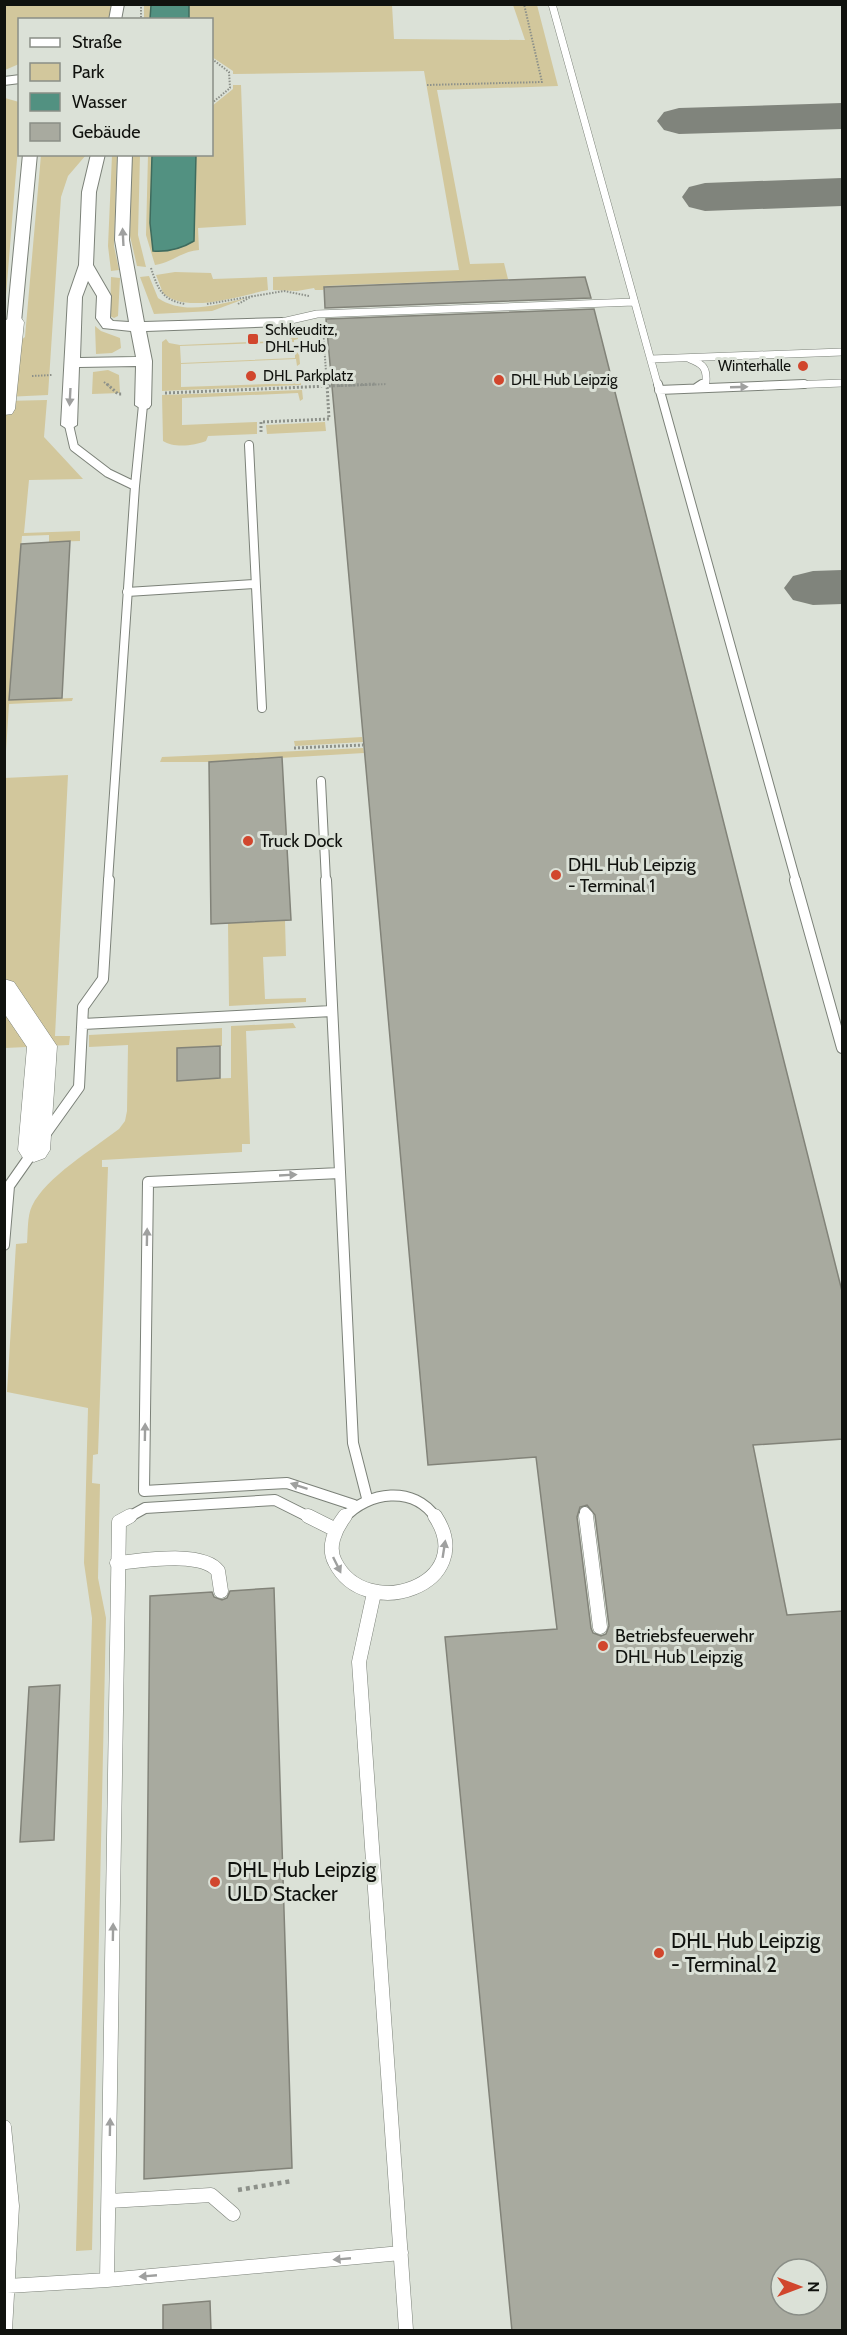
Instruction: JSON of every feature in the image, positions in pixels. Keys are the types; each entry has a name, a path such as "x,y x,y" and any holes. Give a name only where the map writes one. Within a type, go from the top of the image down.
{"street":[{"path":"4,410 8,326 30,156"},
{"path":"69,425 75,297 86,265 89,192 98,156"},
{"path":"125,156 122,240 144,361 143,399"},
{"path":"86,265 104,296 104,318 108,325 139,327 282,322"},
{"path":"71,369 144,361"},
{"path":"4,989 42,1046 34,1150"}],"lane":[{"path":"560,4 552,5 839,1022 843,1048"},
{"path":"282,322 317,314 634,302"},
{"path":"651,359 843,352"},
{"path":"687,358 701,363 707,372 706,382 696,388"},
{"path":"659,390 843,382"},
{"path":"4,1245 9,1186 79,1087 83,1007 103,979 116,747 143,399"},
{"path":"69,425 74,447 108,472 135,486"},
{"path":"249,446 254,584 262,708"},
{"path":"127,592 254,584"},
{"path":"321,781 353,1443 367,1498"},
{"path":"82,1024 332,1011"},
{"path":"340,1173 148,1182 144,1491 287,1482 354,1505"},
{"path":"400,1495 416,1500 429,1509 441,1522 446,1539 445,1556 437,1572 425,1583 409,1591 392,1595 374,1593 356,1587 338,1568 331,1545 334,1529 354,1505 367,1498 400,1495"},
{"path":"106,2280 119,1522 145,1508 275,1500 334,1529"},
{"path":"585,1512 600,1627"},
{"path":"117,1563 198,1559 213,1564 221,1576 221,1591"},
{"path":"374,1593 359,1662 405,2331"},
{"path":"4,2127 12,2206 5,2331"},
{"path":"109,2201 211,2195 233,2214"},
{"path":"7,2286 106,2280 401,2253"}],"path":[{"path":"427,85 542,82 524,4"},
{"path":"213,60 229,72 230,83 230,88 213,102"},
{"path":"152,270 159,294 165,299 187,305"},
{"path":"199,304 284,291 297,292 316,301"},
{"path":"249,446 261,445 261,422 329,419 323,328"},
{"path":"30,376 71,369 96,374 118,394 143,399 387,384"},
{"path":"294,748 363,745"},
{"path":"211,2195 292,2181"}],"green space":[{"path":"5,5 111,5 110,18 18,18 18,64 5,70"},
{"path":"144,5 392,5 394,39 525,40 513,5 537,5 558,86 437,90 470,264 504,263 508,279 325,286 323,290 314,288 297,291 273,290 273,277 459,270 424,71 233,74 233,71 213,58 213,18 144,18"},
{"path":"233,85 241,85 246,225 198,228 199,250 187,252 155,265 146,235 148,156 213,156 213,105 233,89"},
{"path":"5,98 18,102 18,147 5,308"},
{"path":"41,156 85,156 68,176 61,197 48,395 5,397 17,343 25,337"},
{"path":"112,156 117,156 114,246 119,270 111,271 108,246"},
{"path":"132,156 140,156 138,235 146,267 137,266 130,236"},
{"path":"175,272 211,273 213,279 267,277 268,290 214,302 185,303 163,293 156,275"},
{"path":"149,276 158,298 179,306 202,307 247,298 212,311 154,314 140,277"},
{"path":"111,277 120,278 118,316 114,318 110,316"},
{"path":"95,326 101,331 120,338 121,348 112,353 96,354"},
{"path":"298,335 298,339 294,342 180,346 181,363 295,358 295,352 299,353 300,364 297,366 296,359 181,364 181,387 298,383 298,375 301,377 301,385 162,391 162,342 166,339 169,343 180,345 275,341"},
{"path":"108,370 119,375 120,393 92,394 93,372"},
{"path":"302,390 303,399 300,401 298,393 182,398 182,425 257,422 257,434 208,436 206,441 184,446 172,445 163,441 162,395"},
{"path":"47,400 44,437 83,479 29,480 24,533 80,531 80,541 49,542 49,535 22,536 9,700 73,698 72,701 9,704 5,767 5,401"},
{"path":"325,422 326,431 267,434 266,425"},
{"path":"362,737 363,742 295,746 294,741"},
{"path":"363,748 364,753 209,762 160,762 162,757"},
{"path":"68,775 55,1036 70,1036 69,1045 5,1048 4,778"},
{"path":"285,921 286,956 263,957 265,999 306,998 306,1002 229,1006 228,923"},
{"path":"293,1023 296,1028 246,1031 250,1144 242,1144 242,1152 102,1160 102,1167 108,1167 98,1454 93,1455 92,1483 100,1484 98,1578 106,1618 92,2250 76,2251 92,1618 84,1563 88,1408 7,1392 16,1244 27,1243 30,1210 39,1195 59,1174 119,1129 125,1121 128,1045 89,1047 89,1035 222,1028 222,1046 177,1048 177,1080 231,1078 231,1026"}],"water":[{"path":"151,5 189,5 189,18 150,18"},
{"path":"152,156 196,156 194,241 174,249 153,251 150,223"}],"building":[{"path":"585,277 591,298 325,308 324,287"},
{"path":"594,309 843,1295 843,1439 753,1445 787,1615 843,1611 843,2331 512,2331 445,1637 557,1629 536,1457 428,1465 326,319","holes":["587,1505 595,1515 609,1626 606,1634 601,1636 593,1633 591,1628 577,1517 580,1507"]},
{"path":"70,541 62,698 9,700 21,544"},
{"name":"Truck Dock","path":"282,757 291,920 211,924 209,762"},
{"path":"220,1046 220,1078 177,1081 177,1048"},
{"name":"DHL Hub Leipzig ULD Stacker","path":"274,1588 292,2168 144,2179 150,1596 212,1592 214,1597 222,1600 227,1598 230,1591"},
{"path":"60,1685 54,1840 20,1842 29,1687"},
{"path":"210,2301 211,2331 163,2331 163,2305"}],"taxiway":[{"path":"679,121 842,116"},
{"path":"705,197 842,192"},
{"path":"813,588 842,587"}],"place":[{"name":"Schkeuditz, DHL-Hub","path":"253,339"},
{"name":"Winterhalle","path":"803,366"},
{"name":"DHL Parkplatz","path":"251,376"},
{"name":"DHL Hub Leipzig","path":"499,380"},
{"name":"Truck Dock","path":"248,841"},
{"name":"DHL Hub Leipzig - Terminal 1","path":"556,875"},
{"name":"Betriebsfeuerwehr DHL Hub Leipzig","path":"603,1646"},
{"name":"DHL Hub Leipzig ULD Stacker","path":"215,1882"},
{"name":"DHL Hub Leipzig - Terminal 2","path":"659,1953"}]}
